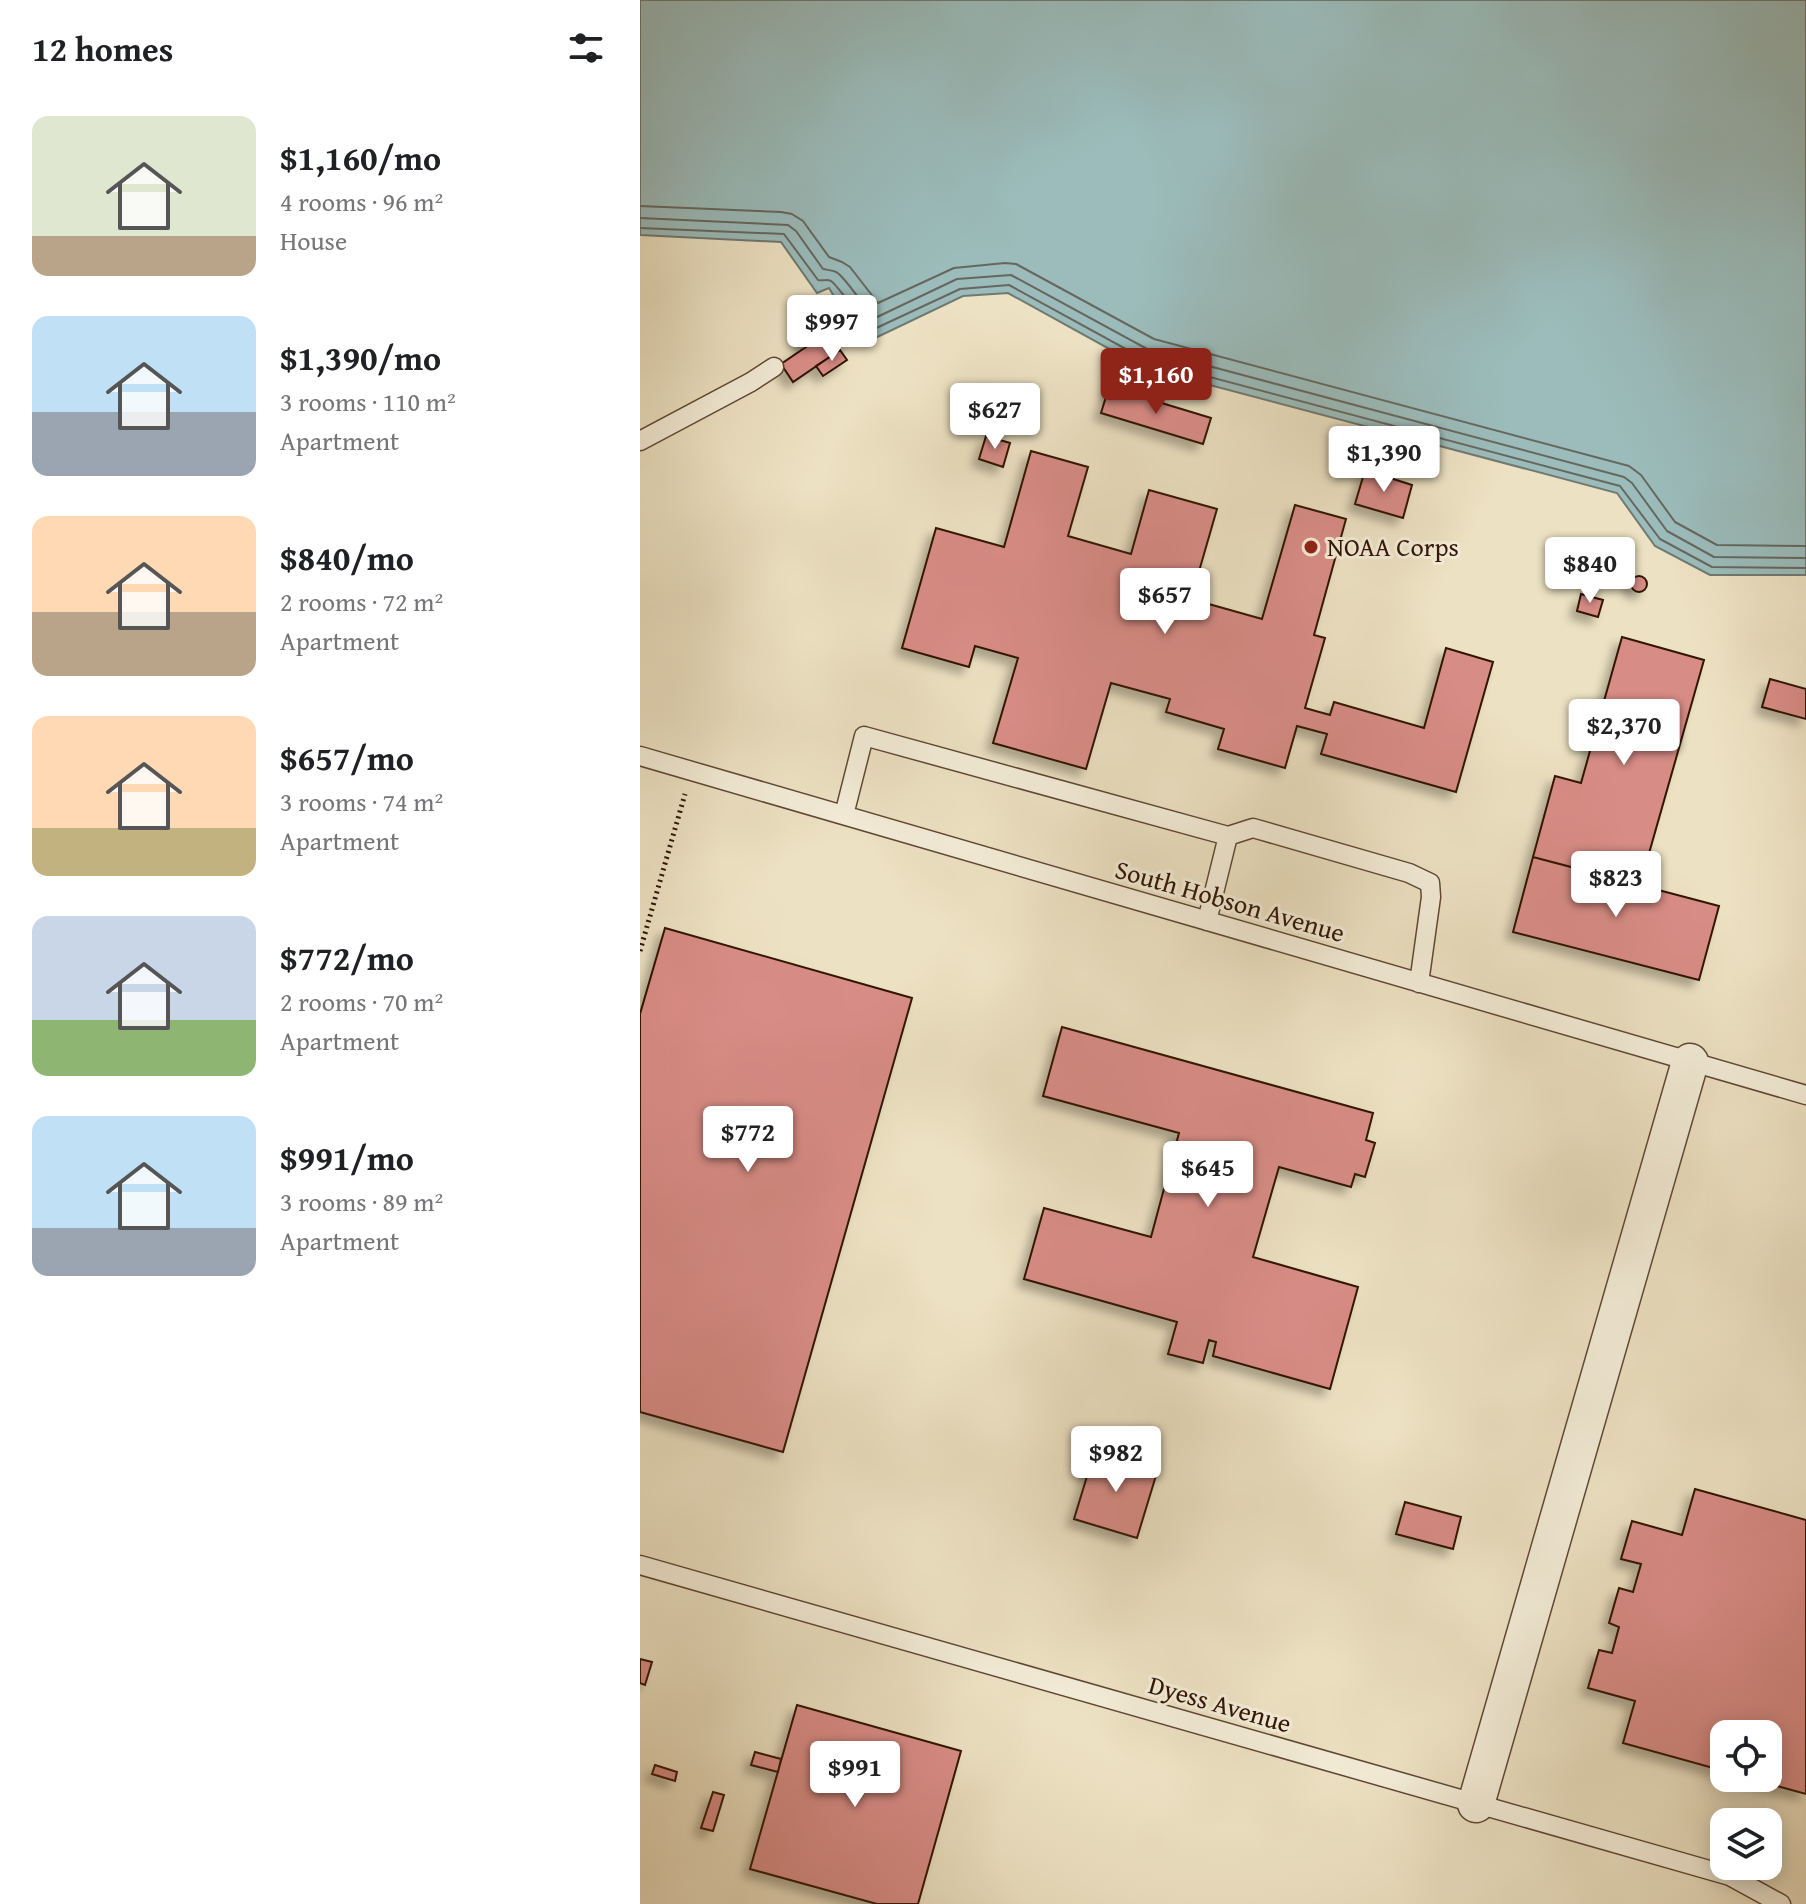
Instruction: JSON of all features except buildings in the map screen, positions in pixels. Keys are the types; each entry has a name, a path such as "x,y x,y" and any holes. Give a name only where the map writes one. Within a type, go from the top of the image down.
{"street":[{"path":"1476,1804 1690,1062"}],"lane":[{"path":"640,441 774,367"},
{"path":"844,815 864,736 1228,836 1253,828 1409,873 1430,883 1431,897 1419,983"},
{"name":"South Hobson Avenue","path":"640,756 1806,1095"},
{"path":"1207,921 1228,836"},
{"name":"Dyess Avenue","path":"640,1565 1730,1876 1781,1904"}],"path":[{"path":"640,951 692,771"}],"water":[{"path":"640,0 1806,0 1806,575 1710,575 1655,546 1617,493 1142,367 1008,293 963,296 869,341 829,288 817,293 781,242 640,235"}],"place":[{"name":"NOAA Corps","path":"1311,547"}]}
